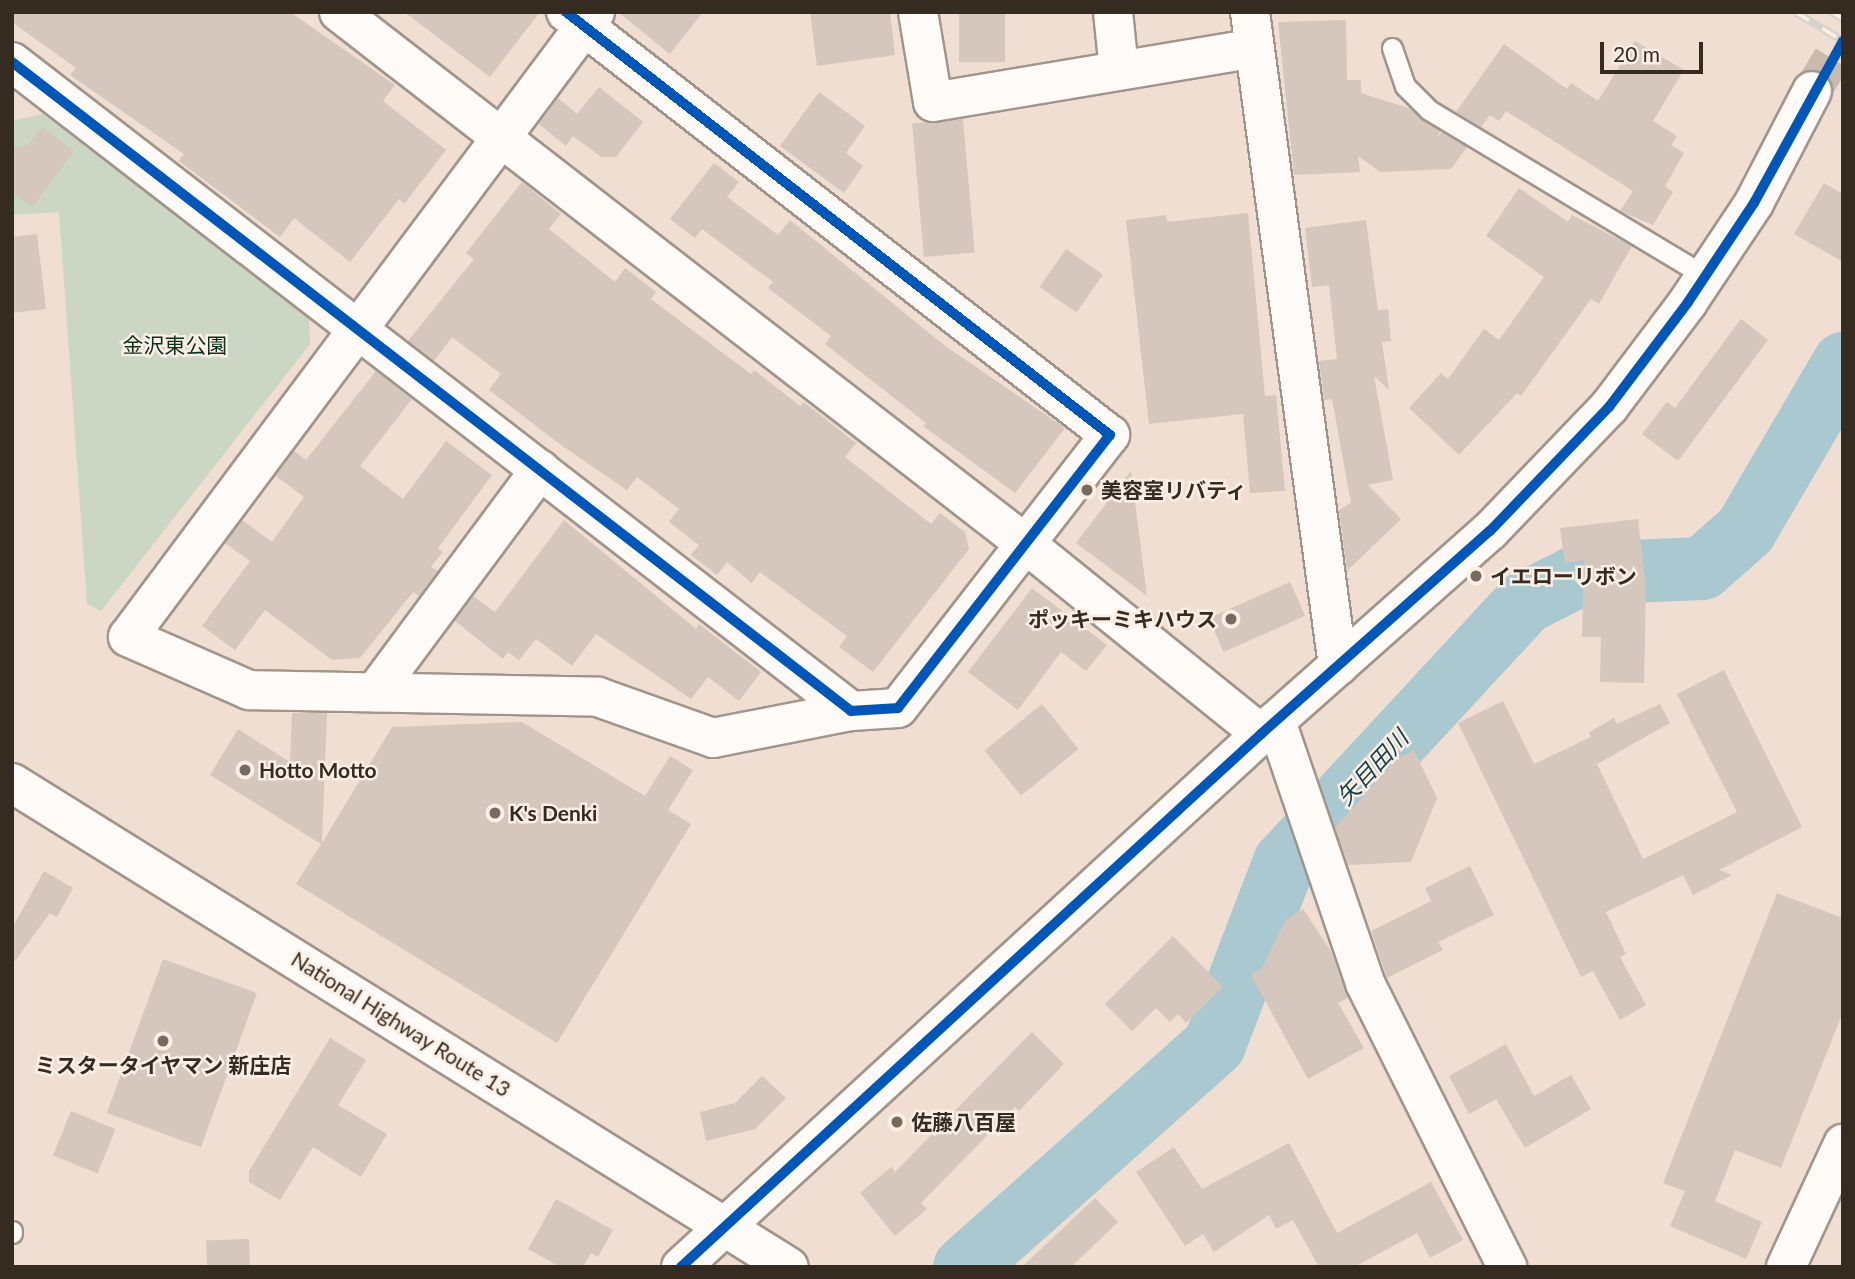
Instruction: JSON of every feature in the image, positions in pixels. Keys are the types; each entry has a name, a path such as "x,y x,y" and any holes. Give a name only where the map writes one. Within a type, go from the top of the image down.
{"main road":[{"path":"339,12 504,136 1027,545 1269,727 1304,806 1316,848 1365,983 1507,1267"},
{"path":"918,12 933,102 1119,70 1252,30 1338,666"},
{"path":"1113,12 1119,70"},
{"path":"582,17 1110,435 898,708 851,711 713,738 598,696 249,690 128,637 356,328 504,136 582,17"},
{"path":"12,62 851,711"},
{"path":"681,1267 1269,727 1490,531 1609,407 1705,276 1754,203 1812,91"},
{"path":"375,692 540,470"},
{"name":"National Highway Route 13","path":"12,783 789,1267"},
{"path":"1786,1267 1843,1144"}],"lane":[{"path":"1392,48 1405,86 1429,110 1705,276"}],"green space":[{"name":"金沢東公園","path":"43,114 309,316 310,344 101,611 87,604 59,212 12,215 12,121"}],"building":[{"path":"12,12 290,12 395,85 383,101 446,150 404,204 399,199 350,262 294,218 280,237 179,161 184,154 70,75 76,68 12,22"},
{"path":"404,12 540,12 490,77"},
{"path":"618,12 703,12 670,54"},
{"path":"810,12 890,12 895,55 817,66"},
{"path":"959,12 1005,12 1005,62 959,62"},
{"path":"1346,20 1347,80 1361,80 1361,93 1411,109 1440,131 1438,137 1442,132 1467,147 1451,169 1380,172 1358,156 1360,172 1294,175 1278,22"},
{"path":"1635,41 1684,70 1653,121 1677,136 1671,145 1684,153 1665,186 1673,192 1653,225 1620,211 1633,191 1506,111 1499,121 1490,115 1481,127 1456,112 1504,44 1567,89 1571,83 1598,101"},
{"path":"599,87 643,122 616,157 601,157 573,136 566,146 539,124 558,98 577,114"},
{"path":"819,92 865,126 846,153 863,166 844,193 780,146"},
{"path":"963,119 975,252 924,257 912,123"},
{"path":"42,127 74,151 32,207 12,192 12,148 28,145"},
{"path":"714,163 739,182 727,197 778,235 790,220 944,345 1065,428 1015,493 923,426 926,423 825,344 831,336 768,288 773,282 702,229 695,238 670,219"},
{"path":"522,182 561,214 549,229 615,282 625,268 656,292 651,299 751,374 754,370 800,406 804,402 856,443 845,457 931,524 940,513 965,532 969,549 873,672 839,647 847,636 760,572 752,583 727,562 717,575 691,555 699,545 669,522 679,509 637,477 627,490 561,445 489,390 501,374 452,337 434,361 408,341 474,259 466,253"},
{"path":"1824,183 1843,194 1843,262 1794,234"},
{"path":"1519,188 1568,222 1572,215 1632,246 1599,304 1591,299 1521,396 1517,393 1459,455 1409,408 1441,373 1448,379 1484,329 1499,340 1544,277 1486,236"},
{"path":"1248,213 1265,396 1276,395 1285,491 1250,493 1243,414 1149,424 1126,220 1166,215 1167,222"},
{"path":"1366,220 1378,310 1388,309 1391,341 1382,342 1389,390 1374,376 1393,480 1368,485 1401,519 1347,571 1339,510 1351,503 1332,399 1324,400 1319,361 1337,359 1329,285 1312,287 1305,228"},
{"path":"37,234 46,309 12,313 12,237"},
{"path":"1066,249 1103,275 1076,312 1040,287"},
{"path":"1741,319 1768,340 1678,461 1642,434 1667,402 1675,408"},
{"path":"376,371 412,399 360,466 403,499 446,441 492,475 438,548 443,552 431,567 438,571 419,596 413,592 360,658 332,660 265,610 235,650 202,626 250,561 225,543 242,520 272,542 304,497 276,476 294,451 306,460"},
{"path":"1131,471 1147,596 1076,543"},
{"path":"1638,519 1646,588 1644,683 1600,682 1601,637 1582,637 1584,560 1565,563 1560,528"},
{"path":"564,520 696,629 699,624 761,672 739,701 708,677 691,699 596,634 572,666 536,639 519,660 508,652 503,659 455,621 473,596 495,612"},
{"path":"1290,582 1305,616 1224,652 1209,618"},
{"path":"1032,588 1107,645 1086,671 1061,652 1018,710 968,672"},
{"path":"1724,670 1802,827 1719,870 1732,875 1693,895 1683,875 1606,912 1626,954 1620,957 1646,1005 1620,1020 1593,971 1581,977 1458,723 1503,701 1534,764 1591,737 1589,732 1614,718 1617,724 1660,704 1670,723 1597,764 1643,859 1737,812 1677,694"},
{"path":"1042,704 1079,749 1021,796 984,751"},
{"path":"292,713 327,713 322,843 392,727 522,722 645,796 670,756 693,770 668,810 691,824 557,1043 296,884 321,844 210,775 238,729 290,762"},
{"path":"1414,750 1437,798 1411,862 1348,865 1335,828 1397,759"},
{"path":"1470,866 1494,915 1438,942 1443,950 1387,978 1371,931 1431,901 1425,888"},
{"path":"44,871 73,888 57,917 50,913 12,965 12,928"},
{"path":"1777,893 1843,918 1843,1012 1781,1168 1735,1150 1715,1201 1762,1222 1746,1259 1670,1226 1685,1191 1663,1183"},
{"path":"1303,909 1331,951 1348,998 1338,1003 1364,1048 1308,1079 1251,975 1262,968 1285,921"},
{"path":"1173,936 1223,987 1186,1023 1178,1014 1170,1022 1156,1008 1132,1031 1105,1004"},
{"path":"163,959 257,993 201,1147 107,1113"},
{"path":"1032,1032 1064,1064 1019,1111 1015,1107 921,1203 927,1209 895,1236 860,1193 891,1167 895,1172"},
{"path":"330,1038 366,1060 338,1105 387,1134 361,1177 313,1147 280,1200 249,1182 249,1171"},
{"path":"1506,1044 1534,1096 1571,1075 1591,1109 1525,1148 1496,1099 1469,1114 1449,1076"},
{"path":"762,1076 786,1098 755,1129 706,1141 700,1112 735,1103"},
{"path":"71,1111 116,1129 98,1173 53,1156"},
{"path":"1289,1143 1337,1233 1431,1182 1463,1240 1430,1258 1417,1233 1354,1267 1319,1267 1293,1220 1276,1229 1269,1215 1214,1252 1203,1234 1185,1246 1136,1172 1174,1147 1202,1189"},
{"path":"1095,1198 1118,1222 1071,1267 1022,1267"},
{"path":"556,1199 613,1230 598,1257 591,1253 583,1267 560,1267 528,1249"},
{"path":"249,1239 250,1267 207,1267 206,1241"}],"waterway":[{"name":"矢目田川","path":"964,1267 1214,1044 1284,862 1525,602 1582,573 1702,568 1745,530 1843,363"}],"tunnel":[{"path":"1812,91 1843,41"}],"railway":[{"path":"1795,12 1843,41"},
{"path":"1832,12 1843,19"}],"cycle path":[{"path":"12,62 851,711 898,708 1110,435 566,12"},
{"path":"681,1267 1261,734 1490,531 1609,407 1688,302 1754,203 1843,41"}],"place":[{"name":"美容室リバティ","path":"1087,490"},
{"name":"イエローリボン","path":"1476,576"},
{"name":"ポッキーミキハウス","path":"1231,619"},
{"name":"Hotto Motto","path":"245,770"},
{"name":"K's Denki","path":"495,813"},
{"name":"ミスタータイヤマン 新庄店","path":"163,1041"},
{"name":"佐藤八百屋","path":"897,1122"}]}
